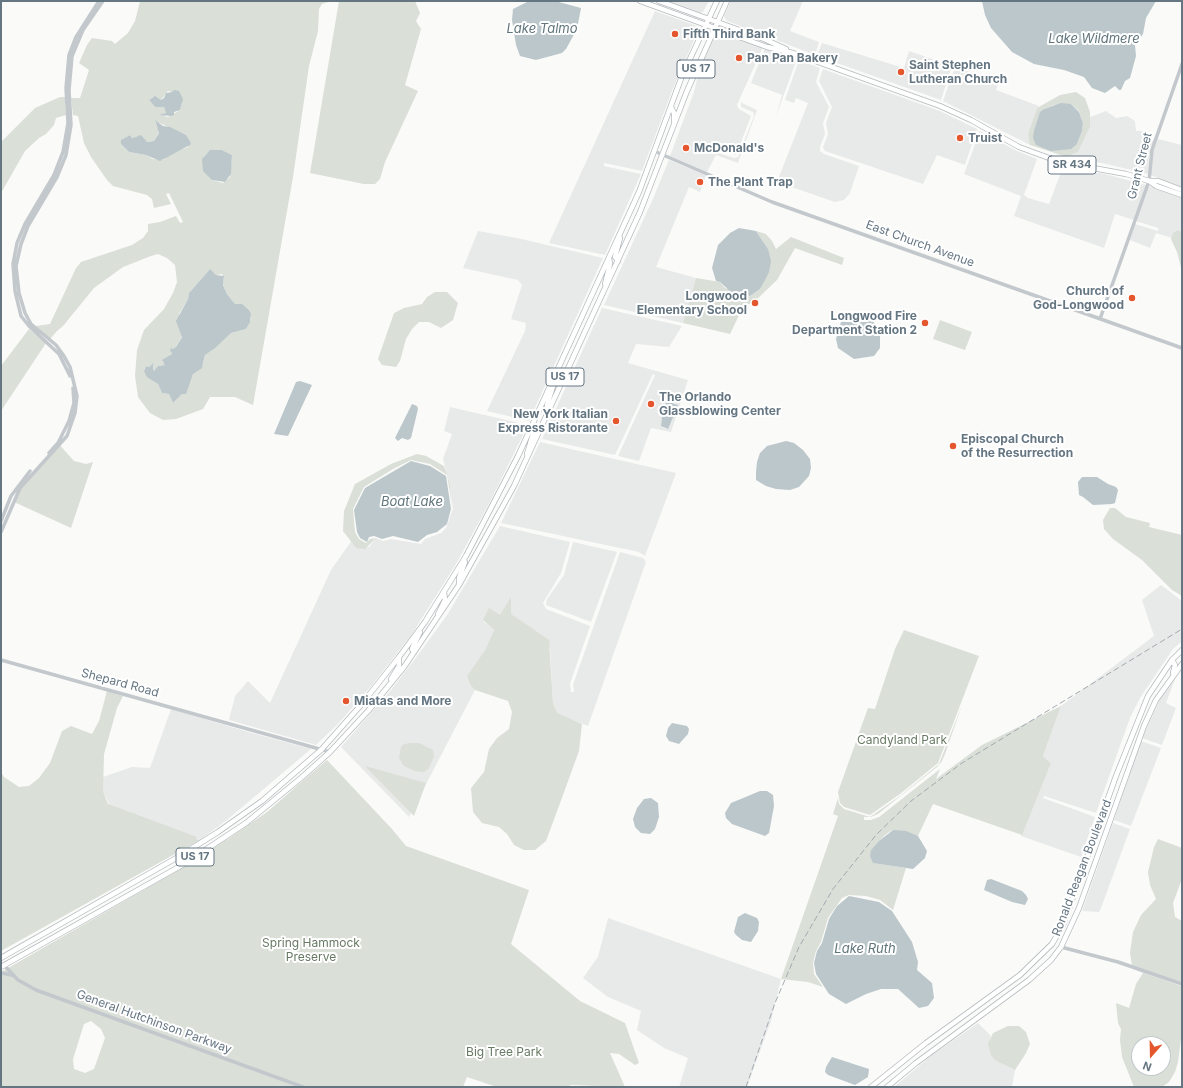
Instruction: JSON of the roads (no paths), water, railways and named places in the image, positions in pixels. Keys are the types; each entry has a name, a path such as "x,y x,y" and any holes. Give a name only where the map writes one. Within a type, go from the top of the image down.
{"main road":[{"name":"SR 434","path":"640,1 765,46 793,52"},
{"name":"SR 434","path":"659,1 770,41 793,52 951,110 1019,147 1039,155 1070,164 1117,172 1149,181 1158,181 1182,190"},
{"name":"US 17","path":"1,958 178,857 262,801 321,750 361,706 399,657 425,622 444,592 466,556 502,490 622,229 654,151 675,94 717,1"},
{"name":"US 17","path":"2,966 184,864 246,823 330,752 387,688 414,652 459,585 501,512 618,261 663,155 680,110 727,1"},
{"path":"675,94 676,105 680,110"},
{"path":"671,107 674,113 674,125"},
{"name":"SR 434","path":"1149,181 1156,186 1182,195"},
{"path":"618,261 615,257 622,229"},
{"path":"604,290 610,267 609,258"},
{"path":"549,411 547,405 556,375"},
{"path":"525,463 534,430 533,424"},
{"path":"459,585 459,578 466,556"},
{"path":"434,623 445,600 444,592"},
{"path":"414,652 413,647 425,622"},
{"name":"Ronald Reagan Boulevard","path":"871,1087 926,1043 1030,966 1052,944 1068,912 1136,723 1148,696 1172,660 1182,650"},
{"path":"387,688 399,666 399,657"},
{"path":"1167,684 1174,670 1175,664 1172,660"},
{"name":"Ronald Reagan Boulevard","path":"887,1087 916,1063 1005,998 1046,965 1061,948 1079,908 1144,726 1156,700 1182,664"},
{"path":"258,814 262,801"},
{"path":"246,823 249,818 248,810"},
{"path":"2,966 6,958 12,952"},
{"path":"1000,989 1005,998"}],"street":[{"path":"45,458 58,443 69,421 74,403 72,380 59,354 29,326 21,316 15,291 13,264 17,243 25,224 54,175 64,152 68,123 66,88 69,55 78,33 99,1"},
{"path":"1,521 11,496 20,484 67,436 75,413 77,396 71,371 64,356 56,345 31,324 25,313 19,293 16,266 20,244 28,226 57,177 66,155 71,125 69,90 72,56 83,30 103,1"},
{"name":"Grant Street","path":"1100,319 1149,181 1152,150 1182,64"},
{"name":"East Church Avenue","path":"654,151 772,202 1182,348"},
{"path":"1,532 20,484"},
{"name":"Shepard Road","path":"1,660 330,752"},
{"path":"1061,948 1118,962 1182,984"},
{"name":"General Hutchinson Parkway","path":"2,966 25,985 36,990 303,1087"},
{"path":"1,973 13,976"}],"water":[{"name":"Lake Talmo","path":"555,1 581,8 577,29 566,49 562,53 536,60 520,56 516,45 512,20 513,9 527,2"},
{"name":"Lake Wildmere","path":"982,1 1156,1 1146,18 1143,34 1135,45 1136,56 1130,78 1125,81 1121,90 1115,86 1105,93 1092,88 1084,77 1064,70 1034,64 1012,52 991,28 985,15"},
{"path":"174,90 179,91 183,99 180,110 174,112 174,115 171,116 159,115 166,113 164,107 155,107 149,100 155,96 161,100 164,98 166,93"},
{"path":"1061,103 1071,104 1079,112 1083,123 1082,131 1077,144 1071,149 1051,151 1036,145 1033,138 1034,131 1040,112"},
{"path":"155,120 163,126 170,127 186,135 191,143 190,145 160,161 146,155 129,152 121,144 121,140 130,135 132,138 141,135 147,142 154,141 159,133"},
{"path":"210,150 222,150 232,155 231,174 225,182 212,180 203,171 202,159"},
{"path":"739,228 756,231 768,249 771,261 769,272 760,289 750,296 732,293 720,282 716,281 712,268 718,245 730,233"},
{"path":"210,269 216,275 224,276 223,285 227,294 235,304 242,304 249,310 251,314 250,322 246,329 231,333 205,355 202,368 193,374 186,394 182,394 173,403 169,394 162,393 158,384 147,377 144,371 146,366 149,367 154,363 154,371 158,366 165,365 162,360 172,354 170,350 171,347 172,349 176,347 182,337 176,321 188,299 189,293"},
{"path":"853,314 873,321 880,331 880,348 874,356 854,359 838,348 836,339 841,322 845,317"},
{"path":"300,381 312,385 288,436 274,434 296,382"},
{"path":"667,401 678,405 668,429 661,426 663,408"},
{"path":"412,404 417,406 418,409 411,438 408,440 402,438 398,441 395,438"},
{"path":"786,441 794,443 803,450 810,459 811,468 809,476 799,487 790,490 776,489 766,486 756,480 757,462 760,453 767,446"},
{"name":"Boat Lake","path":"411,461 430,466 446,476 451,509 447,524 437,532 427,535 418,542 393,536 382,539 374,536 369,537 367,542 360,538 357,532 354,510 365,488"},
{"path":"1082,477 1097,477 1116,487 1118,490 1115,503 1093,505 1079,495 1078,482"},
{"path":"672,723 687,726 689,729 688,734 679,744 669,741 666,736 668,728"},
{"path":"760,791 767,791 773,795 774,806 769,833 765,836 732,824 726,818 725,813 731,803"},
{"path":"651,798 658,803 659,817 655,829 650,834 641,833 635,827 633,819 637,808 644,799"},
{"path":"893,830 906,831 918,836 927,851 925,858 913,869 873,863 870,856 871,850 879,841"},
{"path":"991,879 1022,891 1028,899 1025,905 1012,902 984,890 987,880"},
{"name":"Lake Ruth","path":"849,896 879,902 892,911 912,942 918,962 917,970 932,983 934,998 928,1006 919,1008 898,989 881,989 866,994 846,1004 829,994 816,974 814,963 829,919 837,906"},
{"path":"745,913 757,918 759,922 758,931 751,942 742,940 734,932 738,917"},
{"path":"832,1057 869,1069 868,1077 855,1085 828,1075 825,1072 826,1067"}],"railway":[{"path":"746,1087 775,1003 799,947 833,889 876,835 911,801 962,763 1182,629"}],"place":[{"name":"Fifth Third Bank","path":"675,34"},
{"name":"Pan Pan Bakery","path":"739,58"},
{"name":"Saint Stephen Lutheran Church","path":"901,72"},
{"name":"Truist","path":"960,138"},
{"name":"McDonald's","path":"686,148"},
{"name":"The Plant Trap","path":"700,182"},
{"name":"Church of God-Longwood","path":"1132,298"},
{"name":"Longwood Elementary School","path":"755,303"},
{"name":"Longwood Fire Department Station 2","path":"925,323"},
{"name":"The Orlando Glassblowing Center","path":"651,404"},
{"name":"New York Italian Express Ristorante","path":"616,421"},
{"name":"Episcopal Church of the Resurrection","path":"953,446"},
{"name":"Miatas and More","path":"346,701"}],"park label":[{"name":"Candyland Park","path":"902,740"},
{"name":"Spring Hammock Preserve","path":"311,950"},
{"name":"Big Tree Park","path":"504,1052"}]}
